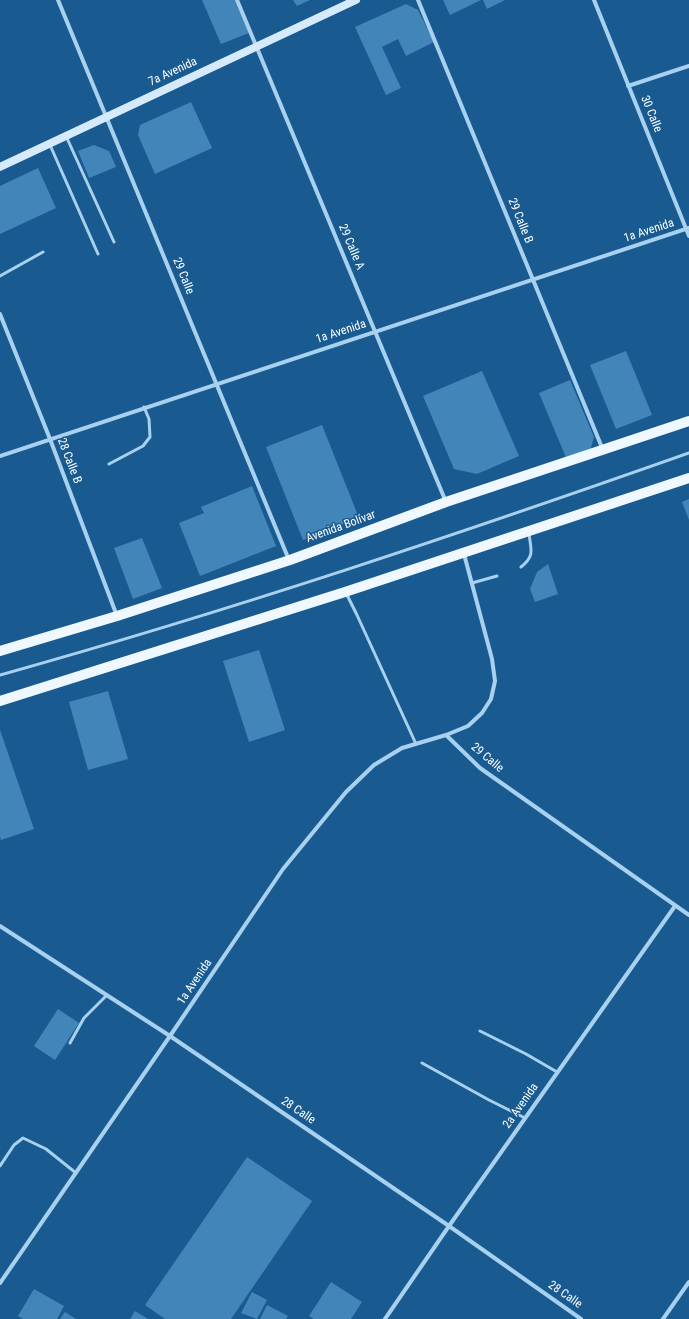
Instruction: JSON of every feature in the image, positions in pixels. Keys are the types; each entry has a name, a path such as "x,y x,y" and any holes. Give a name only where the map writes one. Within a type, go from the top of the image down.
{"main road":[{"name":"7a Avenida","path":"0,167 356,0"},
{"name":"Avenida Bolívar","path":"0,651 117,616 290,560 446,502 689,421"},
{"path":"0,701 345,592 689,478"}],"street":[{"name":"29 Calle","path":"58,0 290,560"},
{"name":"29 Calle A","path":"237,0 446,502"},
{"name":"29 Calle B","path":"418,0 604,450"},
{"name":"30 Calle","path":"594,0 628,86 688,228 689,236"},
{"path":"628,86 689,66"},
{"name":"1a Avenida","path":"0,456 688,228"},
{"name":"28 Calle B","path":"0,314 50,439 117,616"},
{"name":"29 Calle","path":"464,553 492,659 495,681 491,699 482,713 468,726 446,735 480,768 689,915"},
{"name":"1a Avenida","path":"0,1283 283,869 346,792 374,765 402,748 446,735"},
{"name":"2a Avenida","path":"385,1319 448,1226 675,906"},
{"name":"28 Calle","path":"0,926 170,1036 581,1319"},
{"path":"663,1319 689,1282"}],"lane":[{"path":"66,136 114,242"},
{"path":"50,143 98,254"},
{"path":"0,276 43,252"},
{"path":"109,464 143,446 150,437 149,418 144,408"},
{"path":"0,675 310,582 553,501 689,453"},
{"path":"521,567 530,559 532,554 528,532"},
{"path":"472,583 497,576"},
{"path":"345,592 416,744"},
{"path":"70,1042 84,1018 107,995"},
{"path":"480,1031 526,1054 557,1072"},
{"path":"422,1063 524,1118"},
{"path":"0,1166 14,1145 23,1138 46,1149 76,1172"}],"building":[{"path":"202,0 235,0 249,33 221,44"},
{"path":"293,0 310,0 297,6"},
{"path":"443,0 481,0 450,15"},
{"path":"483,0 505,0 487,9"},
{"path":"406,4 418,10 434,42 406,56 398,39 382,47 401,88 386,95 355,27"},
{"path":"191,102 212,148 155,174 138,135 140,125"},
{"path":"94,145 109,151 116,167 89,178 78,151"},
{"path":"38,168 56,208 0,234 0,186"},
{"path":"626,351 652,415 616,429 590,365"},
{"path":"482,371 519,456 477,474 454,469 423,396"},
{"path":"570,380 594,437 590,451 567,460 539,393"},
{"path":"322,425 359,518 303,540 266,447"},
{"path":"252,486 276,546 200,576 179,523 204,513 201,507"},
{"path":"689,499 689,520 682,502"},
{"path":"142,538 162,588 133,599 114,548"},
{"path":"548,564 558,594 535,602 530,589 537,572"},
{"path":"259,650 285,730 249,742 223,661"},
{"path":"108,691 128,759 88,770 69,702"},
{"path":"0,730 34,829 1,840 0,837"},
{"path":"58,1009 79,1023 55,1060 34,1046"},
{"path":"247,1157 312,1201 231,1319 165,1319 145,1305"},
{"path":"331,1282 362,1302 351,1319 314,1319 309,1316"},
{"path":"34,1289 64,1306 57,1319 23,1319 18,1316"},
{"path":"252,1292 267,1300 257,1319 241,1313"},
{"path":"267,1305 288,1316 286,1319 260,1319"},
{"path":"135,1311 148,1319 130,1319"},
{"path":"65,1312 76,1319 60,1319"}]}
